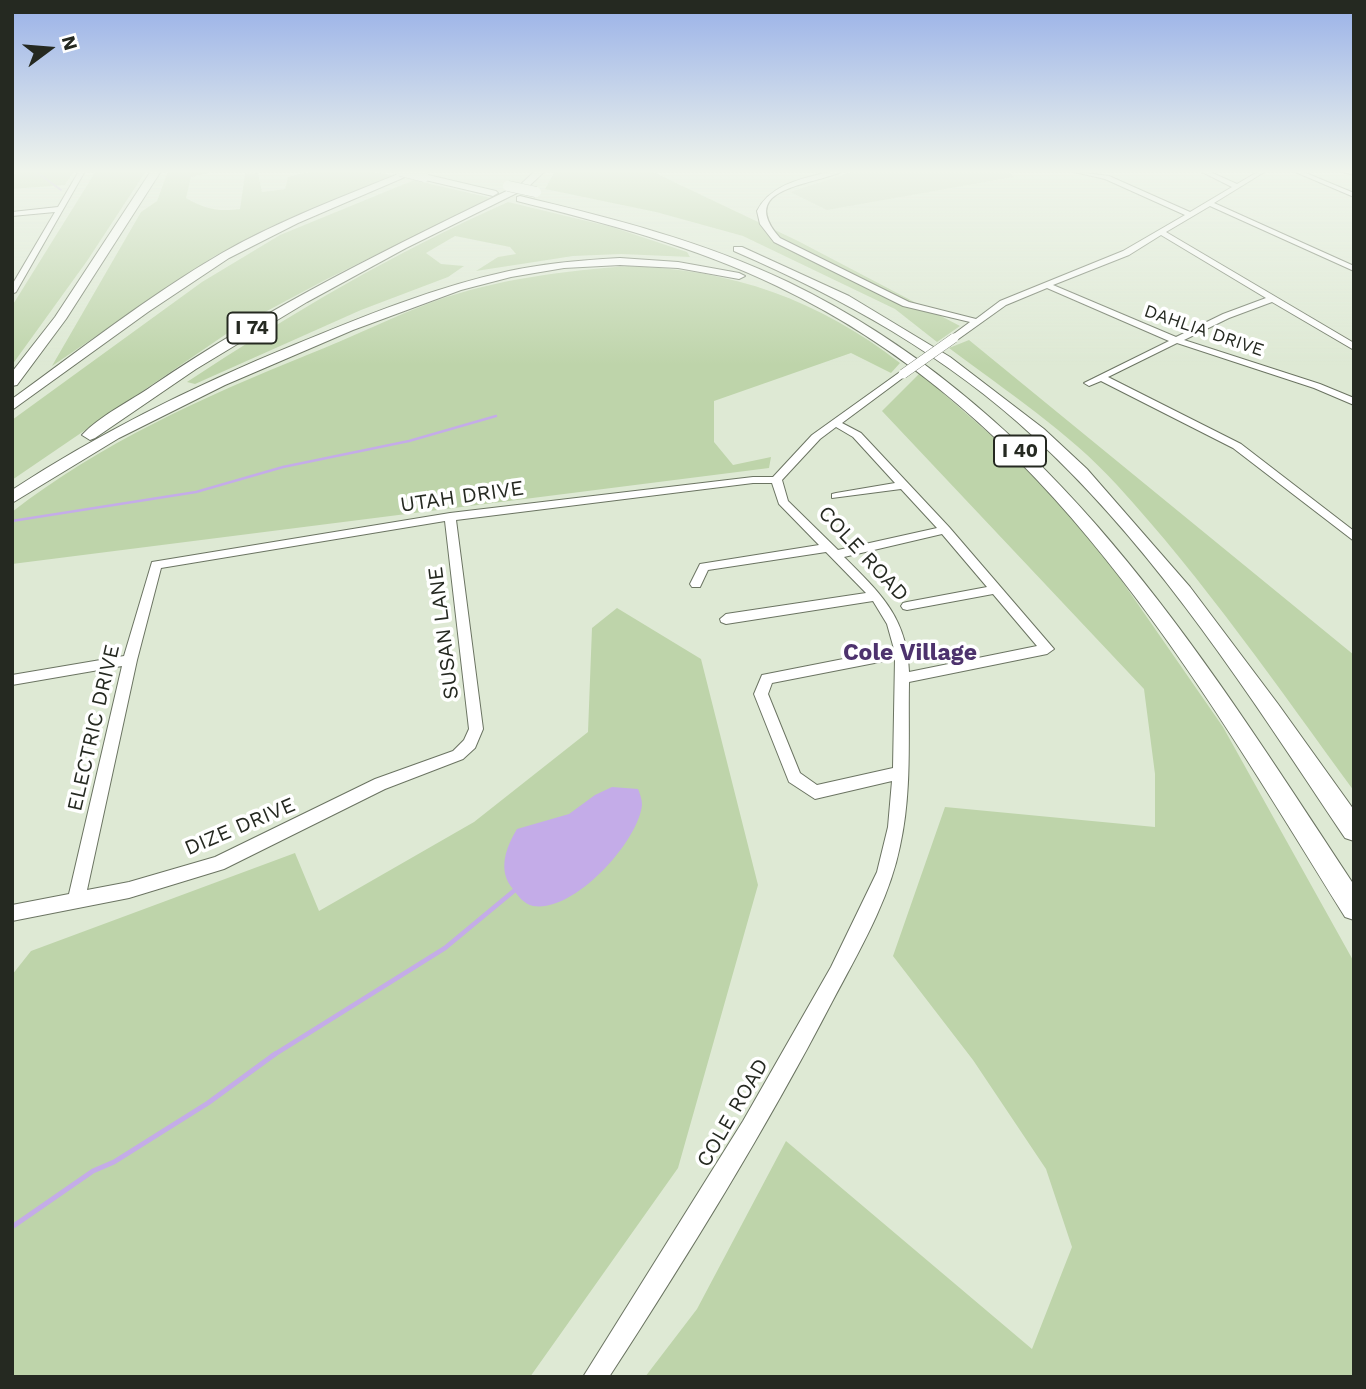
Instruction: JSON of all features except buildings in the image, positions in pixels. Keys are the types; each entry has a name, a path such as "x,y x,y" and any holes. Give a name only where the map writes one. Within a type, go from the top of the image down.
{"highway":[{"path":"12,382 60,319 114,236"},
{"path":"12,406 168,293 228,255 265,236"},
{"name":"I 74","path":"12,492 124,411 248,331 356,270 424,236"},
{"name":"I 40","path":"661,236 752,270 814,300 897,349 942,382 1045,474 1101,536 1160,613 1354,908"},
{"name":"I 40","path":"700,236 776,264 890,323 1003,402 1060,453 1103,497 1182,588 1354,830"},
{"path":"12,498 92,447 208,386 415,301 487,278 559,265 647,262 733,274 814,300"}],"street":[{"path":"12,292 46,236"},
{"path":"772,236 906,304 975,321"},
{"path":"776,480 816,438 1003,303 1126,253 1157,236"},
{"path":"1167,236 1354,347"},
{"path":"1281,236 1354,269"},
{"path":"1330,258 1354,255"},
{"name":"DAHLIA DRIVE","path":"1046,285 1175,340 1317,386 1354,402"},
{"path":"1089,383 1175,340 1272,299"},
{"path":"1101,377 1237,446 1354,537"},
{"path":"836,423 857,435 1047,649 903,678"},
{"name":"UTAH DRIVE","path":"156,565 450,517 754,480 776,480"},
{"name":"COLE ROAD","path":"595,1377 710,1197 834,980 879,889 888,862 903,678 898,631 890,612 876,596 783,502 776,480"},
{"path":"836,496 903,485"},
{"name":"SUSAN LANE","path":"450,517 476,729 470,744"},
{"path":"696,583 704,567 833,552 944,530"},
{"name":"ELECTRIC DRIVE","path":"76,901 130,660 156,565"},
{"path":"907,606 997,590"},
{"path":"726,619 876,596"},
{"path":"893,775 815,792 794,777 761,694 767,679 900,653"},
{"path":"12,680 130,660"},
{"name":"DIZE DRIVE","path":"12,913 129,890 218,864 380,784 458,755 470,744"}],"shaded area":[{"path":"56,236 104,236 12,365 12,306"},
{"path":"127,236 253,236 213,257 52,366"},
{"path":"279,236 414,236 235,328 12,480 12,420 202,282"},
{"path":"437,236 638,236 687,252 690,257 621,254 573,256 476,271 498,257 516,254 510,247 455,236 426,253 441,264 464,266 448,277 361,310 195,384 187,382 344,285"},
{"path":"743,236 787,236 960,326 937,342 895,309"},
{"path":"628,266 703,274 773,292 838,322 900,363 891,373 851,353 714,401 714,442 733,465 771,457 769,468 12,564 12,512 81,464 191,405 458,293 530,277"},
{"path":"969,340 1354,655 1354,791 1210,596 1117,485 1079,447 949,348"},
{"path":"920,373 1033,472 1099,548 1223,727 1354,962 1354,1377 645,1377 697,1309 786,1141 1032,1349 1072,1247 1046,1169 973,1060 893,956 945,807 1155,827 1155,774 1144,689 882,411"},
{"path":"617,608 701,659 758,885 678,1168 530,1377 12,1377 12,975 31,951 295,853 319,911 474,822 588,732 592,628"},
{"path":"612,787 638,789 642,803 638,820 617,855 584,887 567,898 549,905 533,906 524,902 508,882 504,867 509,843 517,829 569,814 595,795"}],"waterway":[{"path":"12,521 196,492 283,467 409,441 496,416"},
{"path":"274,1055 445,948 515,890"},
{"path":"12,1227 93,1171 114,1162 208,1103 274,1055"}],"district":[{"name":"Cole Village","path":"910,653"}]}
